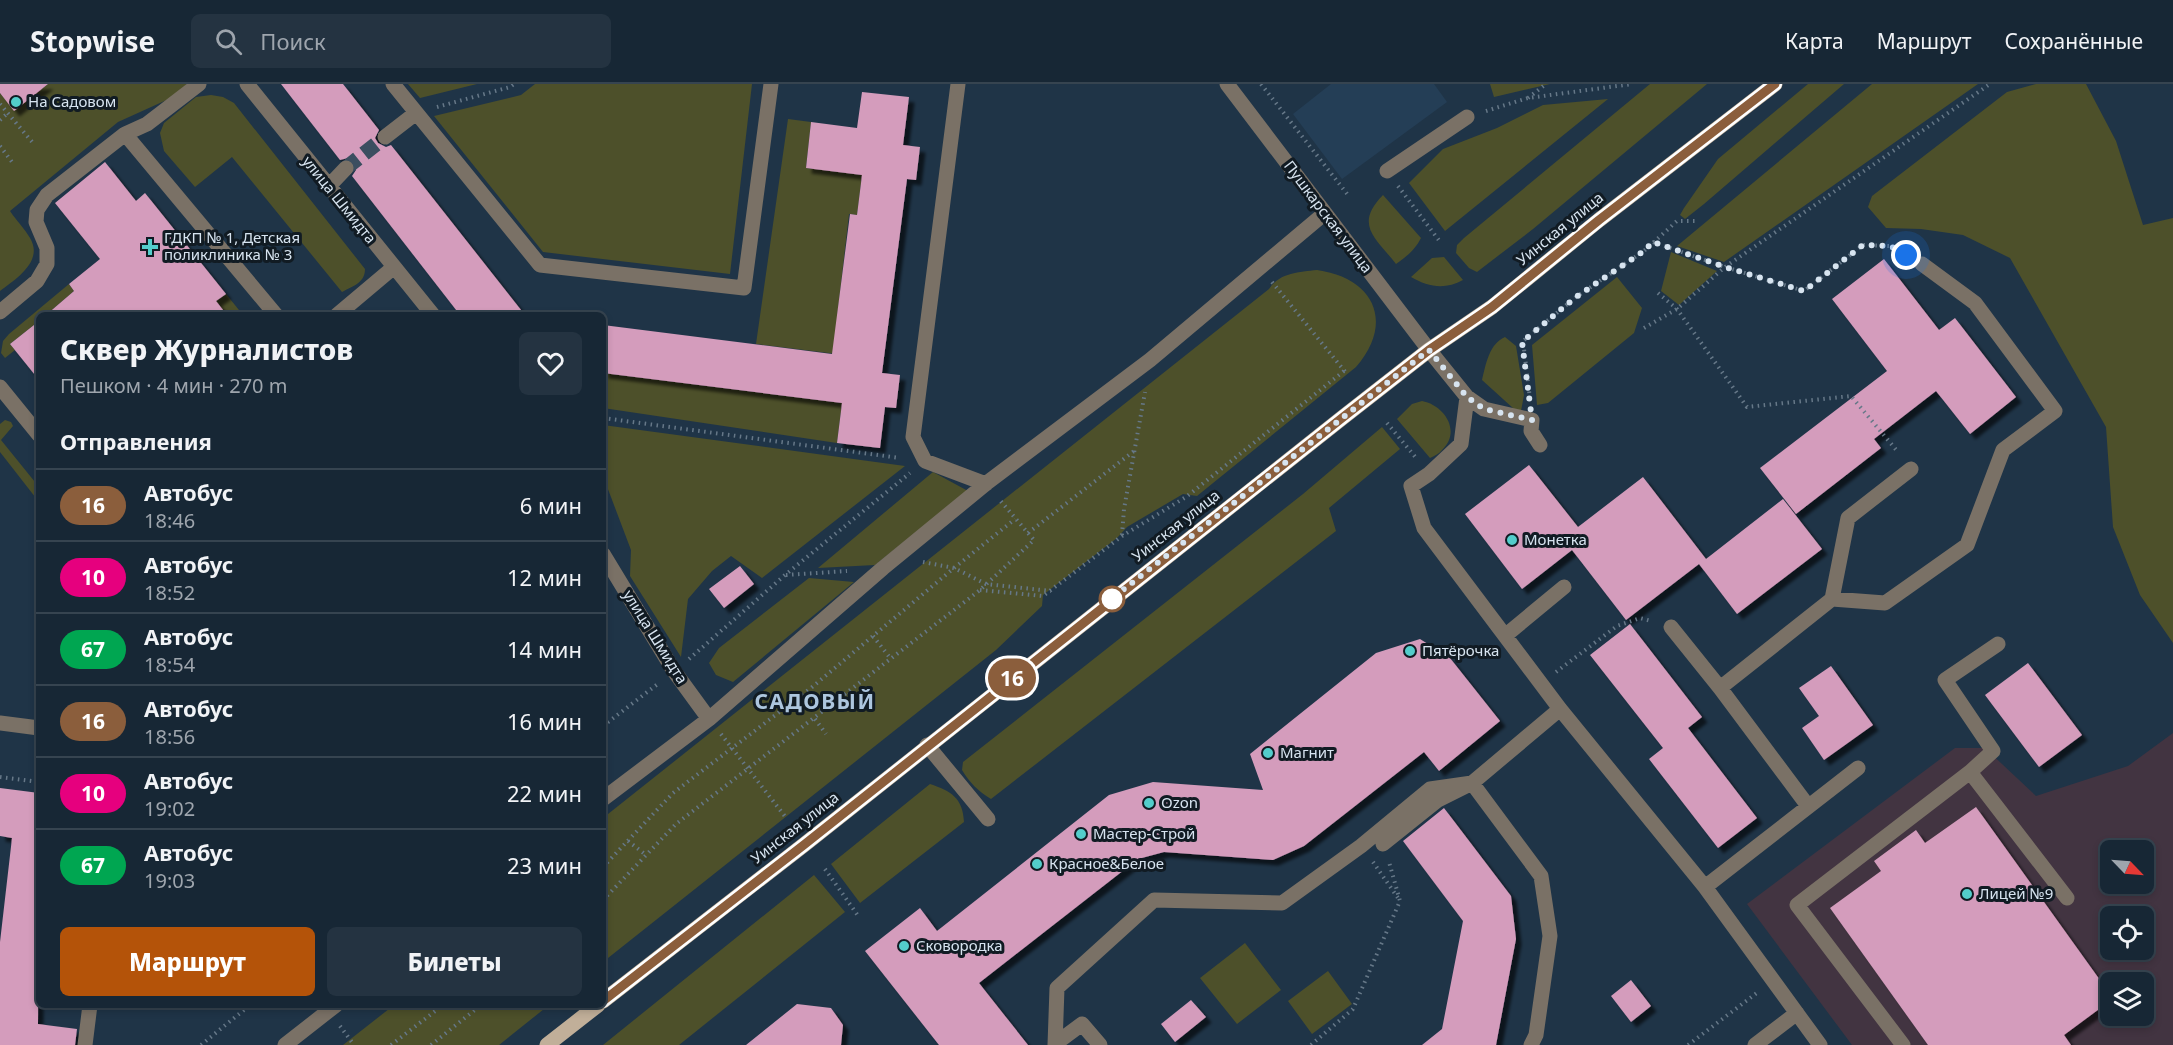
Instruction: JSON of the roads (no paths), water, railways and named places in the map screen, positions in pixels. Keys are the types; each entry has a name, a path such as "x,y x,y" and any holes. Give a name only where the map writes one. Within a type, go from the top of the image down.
{"main road":[{"name":"Уинская улица","path":"606,999 1429,350 1492,307 1599,220 1775,84"},
{"path":"547,1045 594,1008"}],"street":[{"path":"0,312 37,281 47,264 47,248 36,222 38,210 47,195 125,134 147,124 198,84"},
{"name":"улица Шмидта","path":"247,84 431,312"},
{"path":"393,84 540,265 744,288 771,84"},
{"path":"958,84 913,437 925,461 986,484"},
{"name":"Пушкарская улица","path":"1227,84 1467,397"},
{"path":"385,137 416,113"},
{"path":"1387,171 1467,117"},
{"path":"125,134 273,312"},
{"path":"328,187 346,168"},
{"path":"606,797 710,719 883,568 986,484 1150,360 1325,213"},
{"path":"1832,599 1885,603 1967,545 2003,450 2055,411 1975,303 1922,264"},
{"path":"341,312 394,267"},
{"path":"0,387 36,431"},
{"path":"1540,445 1531,431 1532,420 1484,409 1467,397 1461,444 1429,474 1411,486 1424,528 1560,709 1705,887 1820,1045"},
{"path":"1720,688 1832,599 1848,518 1911,469"},
{"name":"улица Шмидта","path":"606,559 674,671 710,719"},
{"path":"1506,635 1564,587"},
{"path":"1671,627 1720,688 1808,806"},
{"path":"1903,1045 1797,905 1970,772 1993,751 1945,680 1998,644"},
{"path":"1383,844 1438,800 1472,783 1560,709"},
{"path":"0,723 36,728"},
{"path":"927,746 988,819"},
{"path":"1705,887 1858,768"},
{"path":"1970,772 2067,898"},
{"path":"1055,1044 1057,988 1154,900 1282,903 1360,846 1430,789 1472,783"},
{"path":"1472,783 1541,876 1550,936 1536,1035 1531,1045"},
{"path":"85,1045 90,1008"},
{"path":"285,1045 332,1008"},
{"path":"1755,1045 1797,1013"},
{"path":"1055,1044 1082,1024 1100,1045"}],"tunnel":[{"path":"346,168 385,137"}],"place":[{"name":"На Садовом","path":"16,102"},
{"name":"ГДКП № 1, Детская поликлиника № 3","path":"150,247"},
{"name":"Монетка","path":"1512,540"},
{"name":"Пятёрочка","path":"1410,651"},
{"name":"Магнит","path":"1268,753"},
{"name":"Ozon","path":"1149,803"},
{"name":"Мастер-Строй","path":"1081,834"},
{"name":"Красное&Белое","path":"1037,864"},
{"name":"Лицей №9","path":"1967,894"},
{"name":"Сковородка","path":"904,946"}],"district":[{"name":"САДОВЫЙ","path":"815,702"}]}
